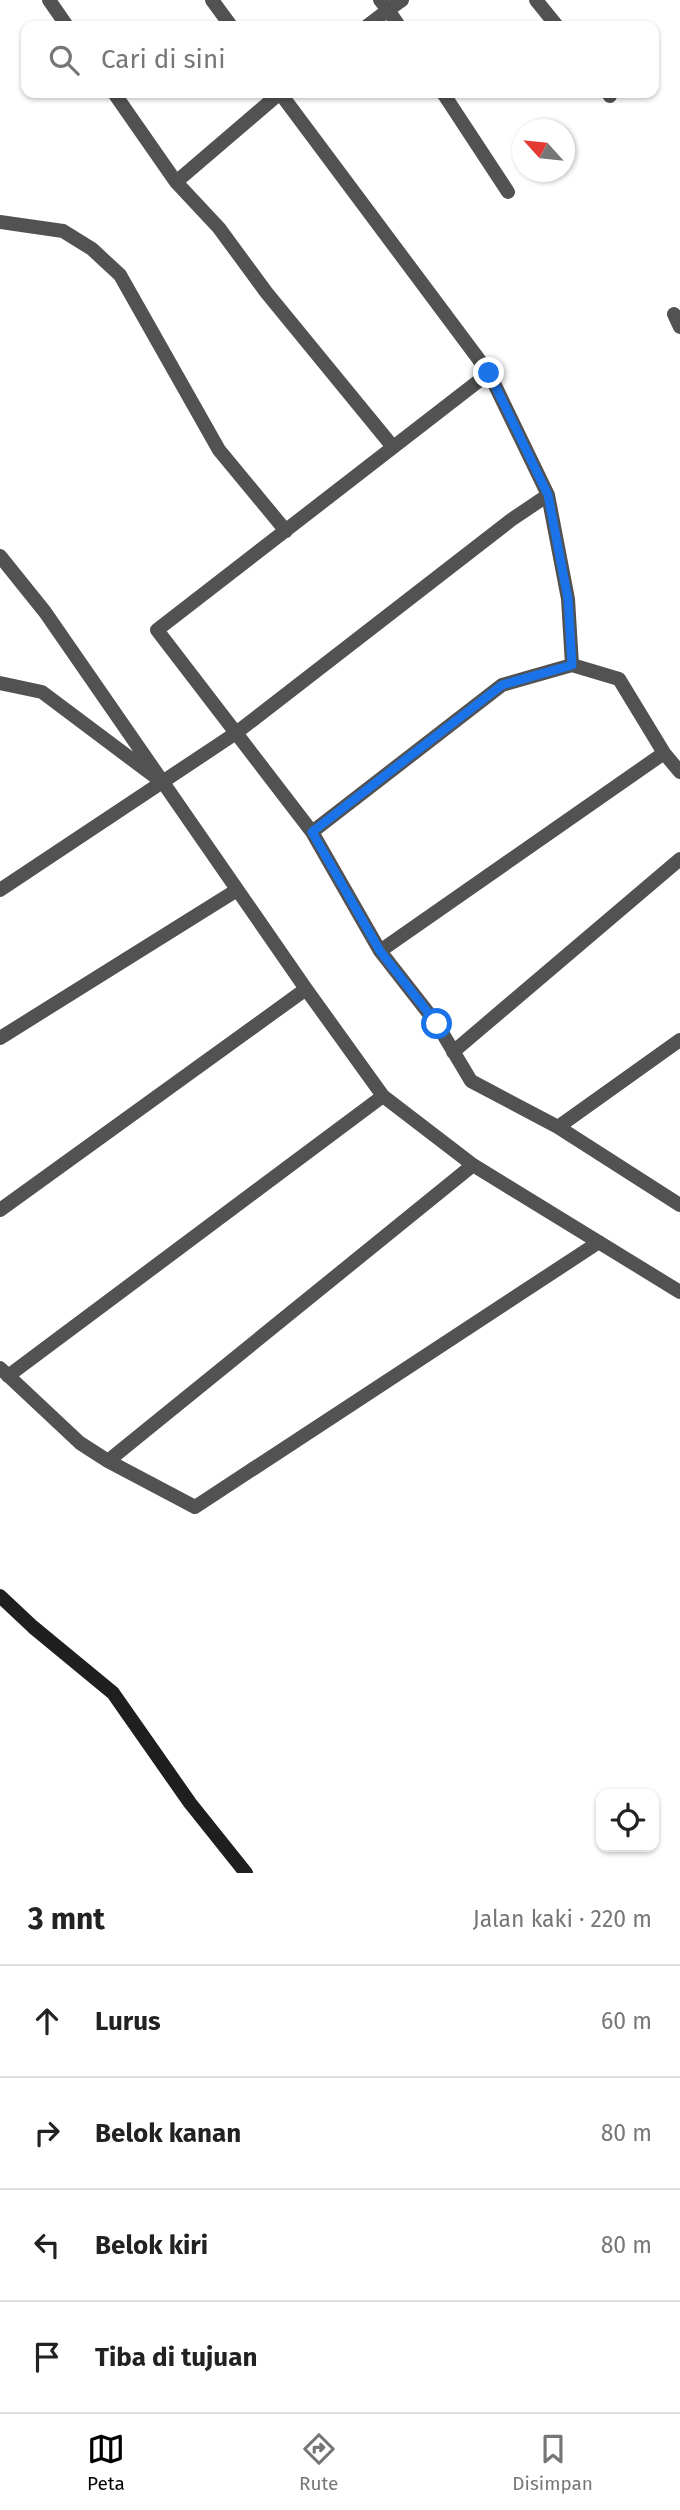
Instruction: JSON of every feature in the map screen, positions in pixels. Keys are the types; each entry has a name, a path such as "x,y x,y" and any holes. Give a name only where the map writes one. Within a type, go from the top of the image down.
{"main road":[{"path":"0,1596 113,1693 190,1803 246,1873"}],"street":[{"path":"49,0 64,21"},
{"path":"212,0 227,21"},
{"path":"371,21 384,5 401,0"},
{"path":"537,0 553,21"},
{"path":"384,5 395,21"},
{"path":"117,98 176,182 219,228 266,292 393,447"},
{"path":"176,182 274,98"},
{"path":"284,98 489,373 548,495 568,599 572,665"},
{"path":"446,98 508,192"},
{"path":"0,222 63,231 92,249 120,275 219,450 286,531"},
{"path":"489,373 157,630 312,832 380,951 437,1024 471,1081 558,1127 680,1205"},
{"path":"0,890 236,733 511,520 548,495"},
{"path":"0,556 45,612 383,1096 472,1165 680,1292"},
{"path":"312,832 502,685 572,665 619,679 664,753 680,772"},
{"path":"0,683 42,692 163,783"},
{"path":"380,951 664,753"},
{"path":"453,1052 680,859"},
{"path":"0,1038 237,890"},
{"path":"0,1210 306,989"},
{"path":"558,1127 680,1040"},
{"path":"383,1096 4,1372 80,1443 108,1461 195,1507 599,1242"},
{"path":"108,1461 472,1165"}],"route":[{"path":"437,1024 380,951 312,832 502,685 572,665 568,599 548,495 489,373"}]}
